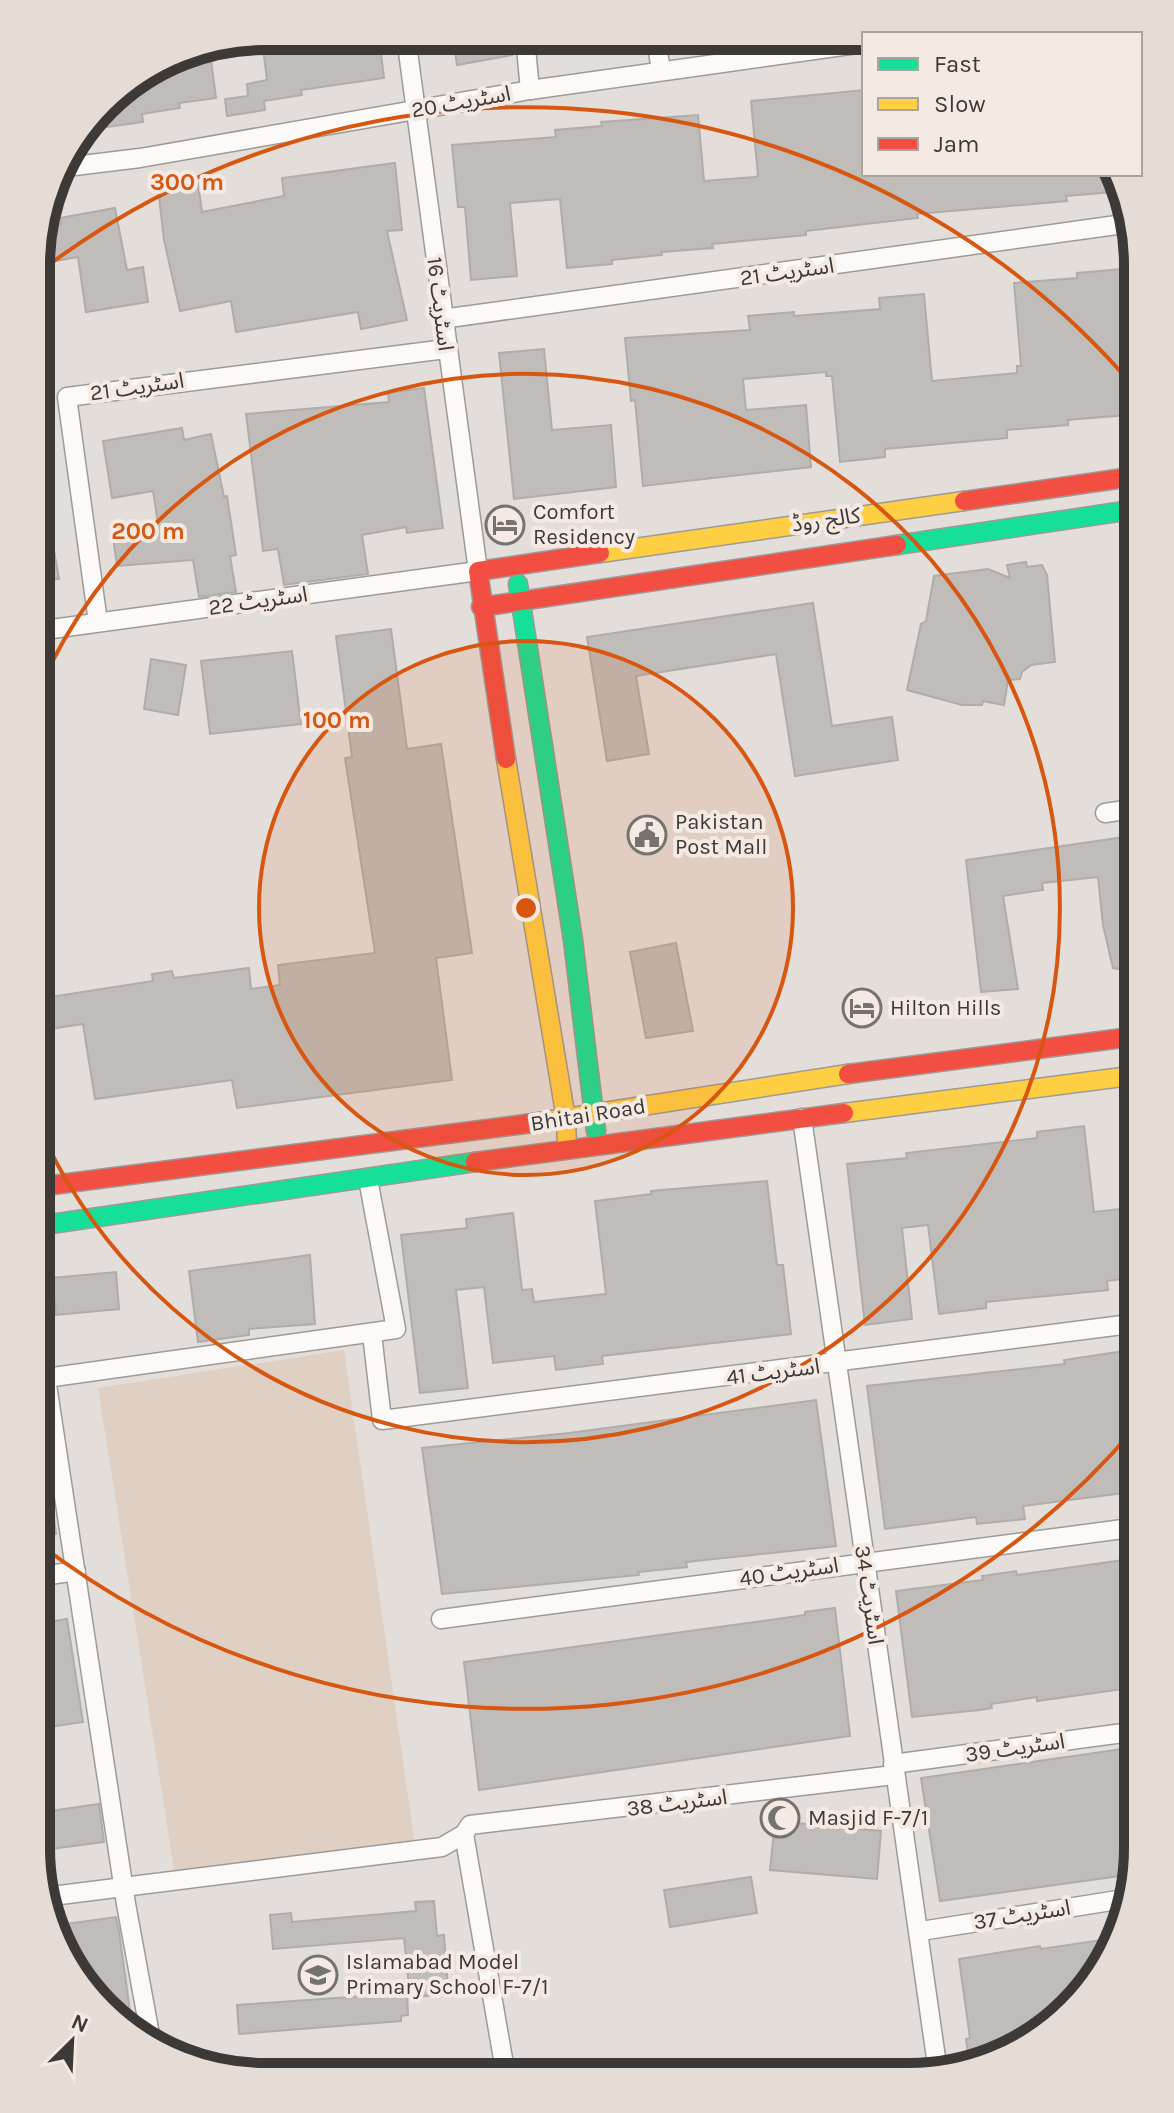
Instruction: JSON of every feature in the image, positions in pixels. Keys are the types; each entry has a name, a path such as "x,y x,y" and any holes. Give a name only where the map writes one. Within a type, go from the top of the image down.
{"street":[{"name":"اسٹریٹ 16","path":"408,50 478,571"},
{"path":"526,50 530,90"},
{"path":"658,50 661,71"},
{"name":"اسٹریٹ 20","path":"75,166 140,158 530,90 813,50"},
{"name":"اسٹریٹ 21","path":"442,319 1120,225"},
{"name":"اسٹریٹ 21","path":"98,622 67,397 446,349"},
{"name":"کالج روڈ","path":"478,571 1124,478"},
{"name":"کالج روڈ","path":"481,607 1124,511"},
{"path":"515,564 573,940 598,1143"},
{"path":"478,571 481,607 566,1119 567,1148"},
{"name":"اسٹریٹ 22","path":"50,629 478,571"},
{"path":"1105,813 1124,810"},
{"name":"Bhitai Road","path":"50,1185 566,1119 797,1081 1124,1038"},
{"name":"Bhitai Road","path":"50,1224 598,1143 1124,1077"},
{"path":"797,1081 802,1118"},
{"name":"اسٹریٹ 34","path":"802,1118 893,1770 921,1931 937,2061"},
{"path":"50,1377 396,1329 368,1179"},
{"name":"اسٹریٹ 41","path":"372,1334 382,1420 1124,1325"},
{"path":"50,1404 149,2029"},
{"name":"اسٹریٹ 40","path":"441,1619 1124,1529"},
{"path":"50,1575 76,1571"},
{"name":"اسٹریٹ 39","path":"893,1770 1124,1733"},
{"name":"اسٹریٹ 38","path":"56,1896 125,1890 442,1847 464,1834 470,1825 893,1770"},
{"path":"464,1834 504,2063"},
{"name":"اسٹریٹ 37","path":"921,1931 1117,1900"}],"shaded area":[{"path":"344,1350 415,1845 175,1876 98,1388"}],"building":[{"path":"263,50 381,50 384,78 301,90 302,95 264,101 265,110 227,116 225,99 248,96 247,84 267,80"},
{"path":"455,50 511,50 512,55 457,65"},
{"path":"211,57 216,98 179,103 180,108 142,114 143,122 99,128 145,86 170,72"},
{"path":"862,90 862,176 1105,176 1111,192 1066,196 1067,201 917,214 918,218 806,231 806,235 712,244 713,248 661,252 662,255 612,260 612,264 567,268 560,199 510,203 517,276 471,280 465,207 458,207 452,145 556,137 555,130 602,126 601,122 698,115 704,181 755,177 758,176 751,101"},
{"path":"395,163 402,230 387,231 407,320 361,329 358,312 236,332 231,301 180,311 164,240 158,188 198,183 202,212 284,196 282,178"},
{"path":"115,208 127,270 143,267 148,302 86,312 78,257 50,262 54,225 61,224 60,218"},
{"path":"1122,269 1124,415 1068,420 1068,425 1007,430 1007,438 885,449 885,457 840,462 832,376 826,376 826,372 743,379 746,410 806,405 811,467 643,486 635,400 631,401 625,338 750,330 748,316 794,312 794,316 880,309 879,298 924,294 932,381 1017,373 1017,366 1021,366 1014,283 1077,278 1077,273"},
{"path":"544,349 552,430 611,425 616,487 514,499 499,353"},
{"path":"424,388 443,528 407,533 406,527 362,535 368,574 284,585 278,549 263,551 246,414 389,402 388,393"},
{"path":"182,428 184,440 211,434 224,497 227,496 236,555 230,556 236,592 199,597 193,560 117,566 112,530 158,524 153,491 112,498 103,441"},
{"path":"50,545 53,545 59,579 50,580"},
{"path":"1026,562 1027,567 1042,565 1047,575 1055,662 1031,665 1022,672 1020,679 1008,680 1004,705 983,701 982,705 962,705 907,690 921,624 926,621 934,576 988,569 1010,578 1007,565"},
{"path":"813,603 832,726 892,717 898,760 795,776 776,654 636,676 649,754 607,761 587,637"},
{"path":"391,629 407,749 441,744 472,953 436,958 452,1080 237,1108 232,1080 95,1099 83,1024 50,1029 50,997 153,981 152,974 172,971 174,978 249,968 251,989 280,985 278,965 375,953 345,758 352,757 336,636"},
{"path":"292,651 301,724 210,734 201,661"},
{"path":"151,659 186,665 178,715 144,709"},
{"path":"1124,837 1124,970 1113,968 1103,925 1098,877 1042,883 1043,890 1003,896 1018,989 981,992 966,860"},
{"path":"676,943 693,1031 646,1038 630,952"},
{"path":"1084,1126 1094,1212 1124,1209 1124,1279 1107,1281 1108,1290 986,1302 986,1308 939,1314 928,1225 902,1228 912,1319 865,1325 847,1164 907,1158 906,1153 1037,1138 1037,1132"},
{"path":"767,1181 777,1265 783,1265 791,1334 602,1356 603,1364 556,1370 554,1356 493,1363 484,1287 456,1290 468,1388 420,1393 401,1235 467,1228 466,1219 513,1213 522,1290 532,1289 534,1302 606,1294 595,1201 651,1194 651,1191"},
{"path":"310,1255 315,1324 249,1329 249,1335 198,1342 189,1271"},
{"path":"116,1272 119,1309 56,1315 52,1278"},
{"path":"1124,1351 1124,1493 1023,1506 1025,1519 977,1524 976,1517 885,1529 867,1386 1065,1364 1064,1360"},
{"path":"816,1400 836,1546 686,1562 687,1567 638,1572 639,1575 442,1594 422,1448 569,1433"},
{"path":"50,1487 56,1534 50,1535"},
{"path":"1124,1560 1124,1689 1037,1701 1037,1697 991,1704 992,1708 980,1710 912,1717 896,1591 983,1580 982,1576 1016,1571 1017,1575"},
{"path":"835,1608 850,1736 479,1790 464,1662 805,1615 805,1612"},
{"path":"67,1619 83,1722 50,1727 50,1622"},
{"path":"1124,1749 1122,1876 940,1901 921,1778"},
{"path":"99,1804 104,1842 50,1849 50,1811"},
{"path":"775,1821 881,1831 877,1879 770,1870"},
{"path":"751,1877 757,1913 670,1927 664,1890"},
{"path":"434,1901 437,1936 444,1935 448,1988 441,1989 442,1995 410,1997 404,1938 273,1949 270,1915 291,1913 292,1922 416,1911 415,1902"},
{"path":"116,1917 131,2016 94,1979 64,1924"},
{"path":"1103,1940 1080,1979 1040,2019 991,2047 968,2055 966,2039 970,2038 959,1959 1040,1946 1041,1949"},
{"path":"407,1993 408,2015 401,2016 401,2021 239,2034 237,2005"}],"traffic: fast":[{"path":"897,545 1124,511"},
{"path":"518,584 573,940 596,1131"},
{"path":"50,1224 475,1162"}],"traffic: slow":[{"path":"600,553 964,501"},
{"path":"506,759 566,1119 567,1148"},
{"path":"533,1123 848,1074"},
{"path":"844,1113 1124,1077"}],"traffic: jam":[{"path":"964,501 1124,478"},
{"path":"481,607 897,545"},
{"path":"506,759 478,571 600,553"},
{"path":"848,1074 1124,1038"},
{"path":"475,1162 844,1113"},
{"path":"50,1185 533,1123"}],"place":[{"name":"Comfort Residency","path":"505,525"},
{"name":"Pakistan Post Mall","path":"647,835"},
{"name":"Hilton Hills","path":"862,1008"},
{"name":"Masjid F-7/1","path":"780,1818"},
{"name":"Islamabad Model Primary School F-7/1","path":"318,1975"}]}
